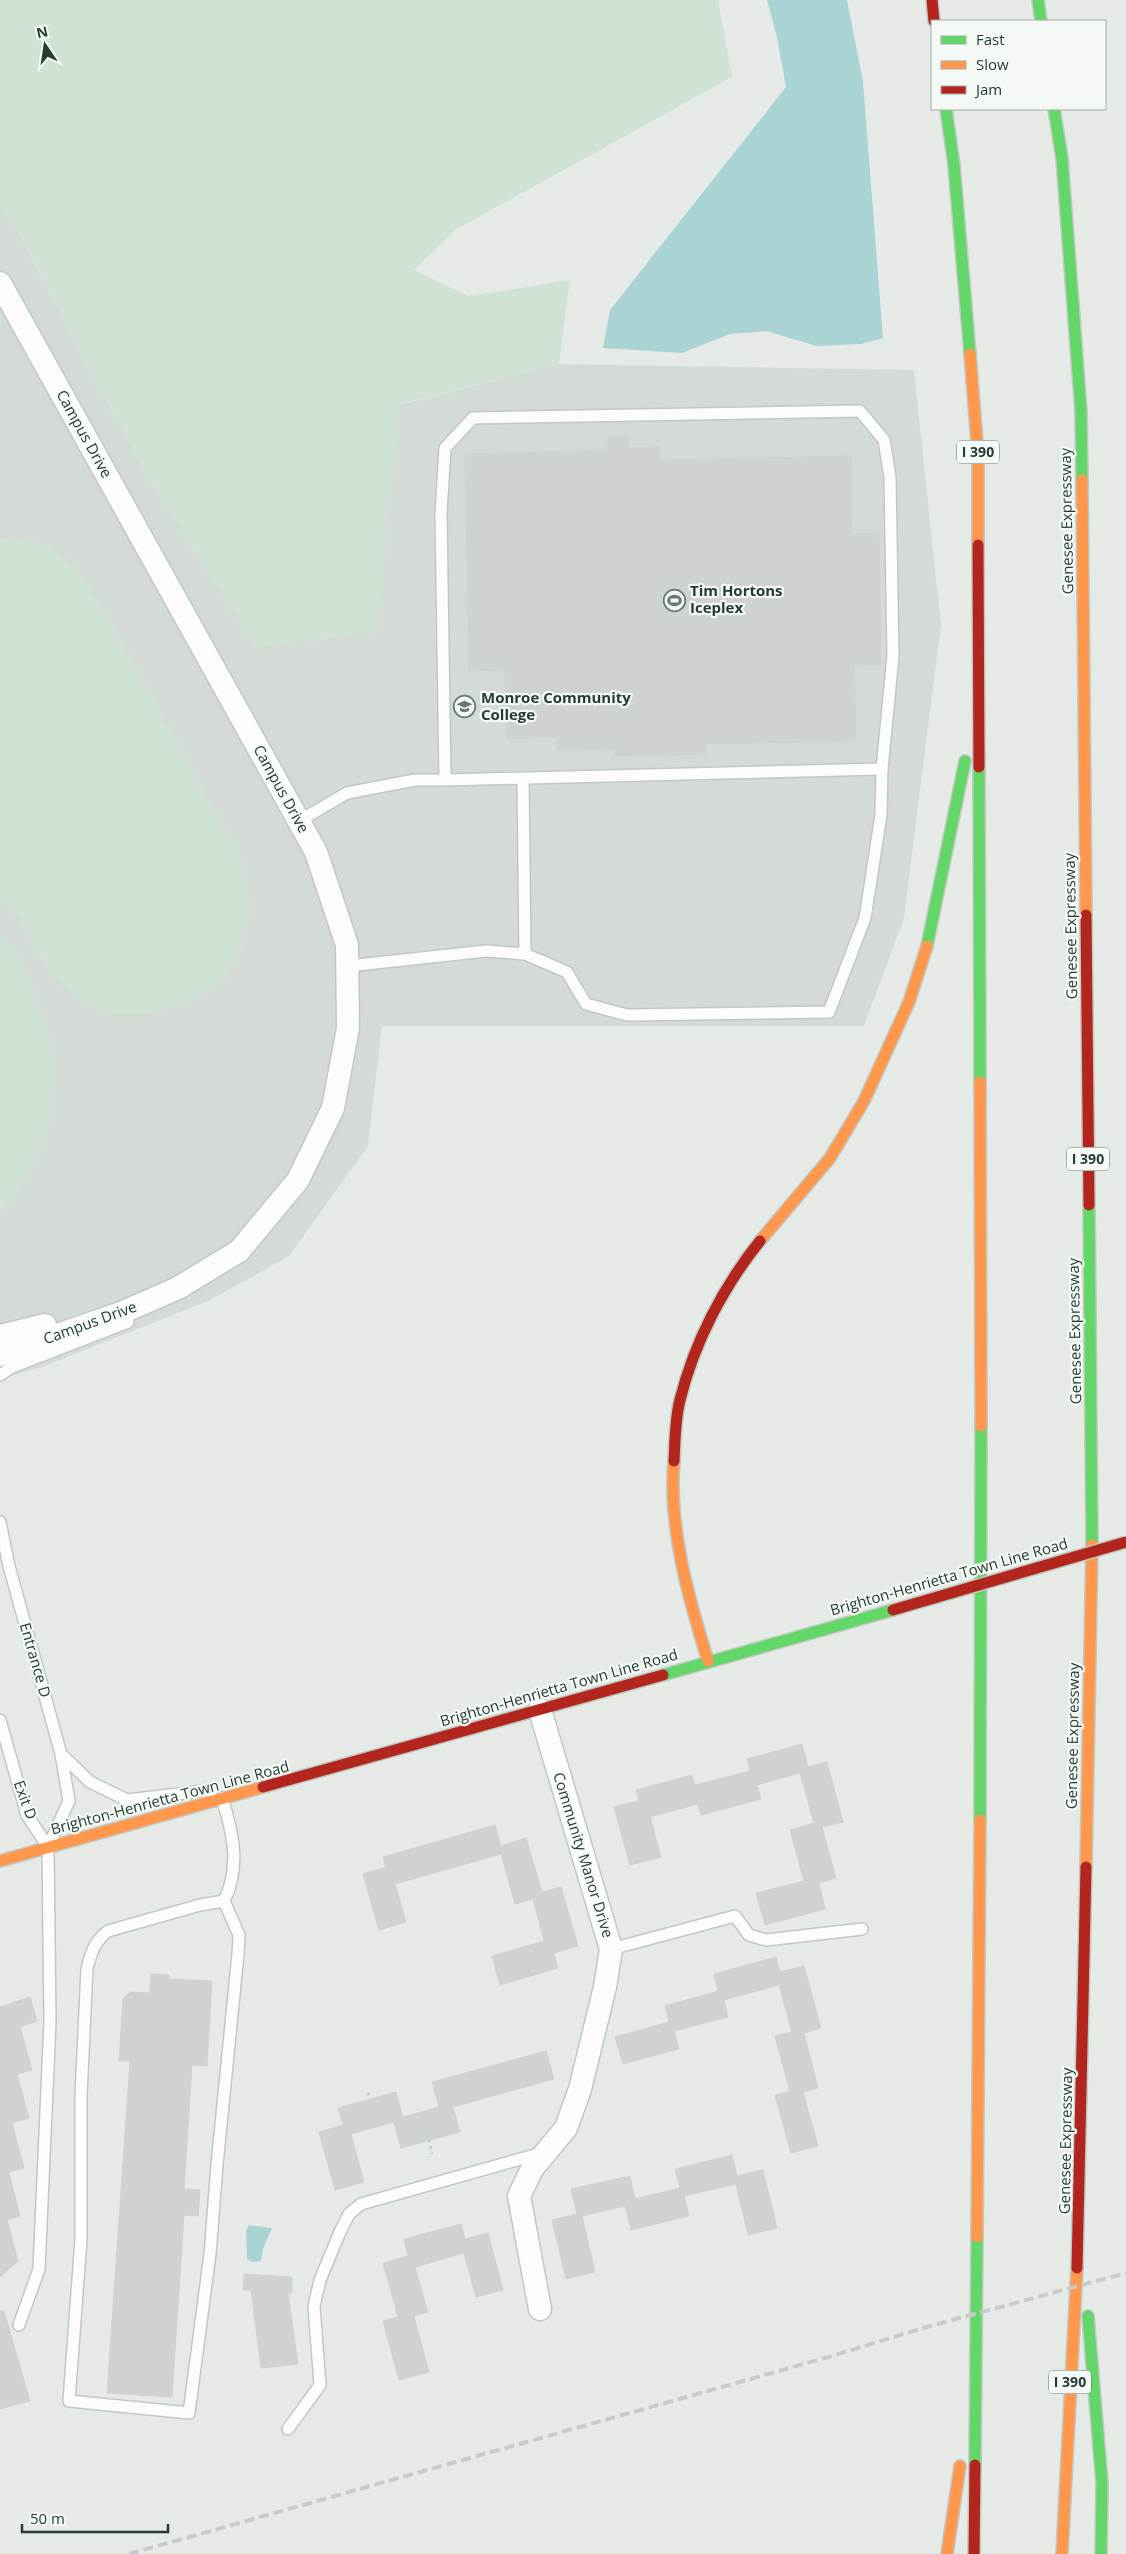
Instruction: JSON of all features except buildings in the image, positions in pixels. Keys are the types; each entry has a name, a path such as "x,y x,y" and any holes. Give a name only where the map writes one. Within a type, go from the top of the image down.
{"main road":[{"path":"932,0 934,20"},
{"path":"1038,0 1041,20"},
{"name":"I 390","path":"946,110 954,164 978,455 982,1575 974,2554"},
{"name":"Genesee Expressway","path":"1054,110 1062,158 1081,442 1092,1549 1080,2210 1062,2554"},
{"path":"708,1661 691,1605 674,1512 672,1478 679,1402 694,1356 716,1308 754,1249 798,1193 830,1158 864,1102 909,1002 929,941 947,860 967,749 978,665"},
{"name":"Brighton-Henrietta Town Line Road","path":"0,1861 220,1794 283,1783 1126,1542"},
{"path":"1080,2210 1102,2483 1101,2554"},
{"path":"947,2554 976,2363"}],"street":[{"name":"Campus Drive","path":"0,282 299,821 319,862 347,945 348,966 348,1028 333,1108 298,1180 239,1251 178,1288 112,1317 0,1355"},
{"name":"Campus Drive","path":"0,1336 178,1288"},
{"name":"Community Manor Drive","path":"540,1710 611,1949 605,1987 580,2089 563,2134 532,2170 519,2196 540,2309"}],"lane":[{"path":"348,966 486,951 525,954 567,972 586,1004 627,1015 829,1012 865,918 881,815 882,769 893,656 890,477 884,440 860,411 473,418 445,448 441,513 445,780"},
{"path":"299,821 348,793 415,780 882,769"},
{"path":"523,778 525,954"},
{"path":"0,1375 12,1367 134,1319 178,1288"},
{"name":"Entrance D","path":"0,1522 8,1566"},
{"name":"Entrance D","path":"0,1544 62,1754 69,1801 48,1847"},
{"name":"Exit D","path":"0,1720 27,1815 48,1847"},
{"name":"Entrance D","path":"62,1754 90,1782 127,1800 220,1794"},
{"path":"220,1794 233,1841 236,1864 231,1888 224,1902"},
{"path":"20,2325 39,2268 50,2022 48,1847"},
{"path":"224,1902 239,1935 238,1954 210,2254 189,2413 69,2401 81,2239 81,2095 87,1970 91,1952 97,1940 108,1931 200,1905 224,1902"},
{"path":"611,1949 735,1916 750,1935 766,1940 862,1929"},
{"path":"288,2429 320,2385 314,2306 320,2280 349,2214 361,2204 548,2151"}],"path":[{"path":"368,2093 370,2099"},
{"path":"429,2140 432,2154"}],"shaded area":[{"name":"Monroe Community College","path":"0,197 144,470 559,364 914,370 941,625 904,918 864,1026 382,1026 368,1146 289,1256 210,1300 42,1367 0,1379"}],"green space":[{"path":"0,0 718,0 732,77 455,230 414,270 468,296 570,280 559,364 400,404 376,632 256,648 144,470 0,197"},
{"path":"0,538 46,546 66,560 84,581 112,625 235,847 247,876 249,910 244,943 224,978 192,1000 148,1014 111,1014 81,1001 53,977 0,887"},
{"path":"0,935 18,954 38,1001 55,1055 53,1105 44,1140 26,1178 0,1215"}],"water":[{"path":"767,0 847,0 863,82 883,338 861,344 817,346 766,331 730,334 682,353 603,348 610,310 786,87 777,37"},
{"path":"249,2225 272,2228 263,2249 261,2261 252,2262 247,2259 246,2231"}],"railway":[{"path":"129,2554 832,2356 923,2328 1126,2273"}],"traffic: fast":[{"path":"1038,0 1041,20"},
{"path":"946,110 954,165 970,354"},
{"path":"1054,110 1062,158 1081,412 1082,480"},
{"path":"927,946 965,761"},
{"path":"979,767 980,1082"},
{"path":"1089,1205 1092,1545"},
{"path":"980,1820 981,1426"},
{"path":"663,1675 893,1610"},
{"path":"975,2465 977,2237"},
{"path":"1088,2316 1102,2483 1101,2554"}],"traffic: slow":[{"path":"970,354 978,455 978,545"},
{"path":"1082,480 1086,915"},
{"path":"760,1241 830,1158 864,1101 909,1002 927,946"},
{"path":"980,1082 981,1426"},
{"path":"674,1461 673,1486 677,1537 687,1588 708,1661"},
{"path":"1086,1867 1092,1545"},
{"path":"0,1861 263,1787"},
{"path":"977,2237 980,1820"},
{"path":"1062,2554 1077,2268"},
{"path":"947,2554 960,2466"}],"traffic: jam":[{"path":"932,0 934,20"},
{"path":"978,545 979,767"},
{"path":"1086,915 1089,1205"},
{"path":"674,1461 678,1407 693,1358 722,1296 760,1241"},
{"path":"893,1610 1126,1542"},
{"path":"263,1787 663,1675"},
{"path":"1077,2268 1086,1867"},
{"path":"974,2554 975,2465"}],"place":[{"name":"Tim Hortons Iceplex","path":"674,600"},
{"name":"Monroe Community College","path":"465,707"}]}
